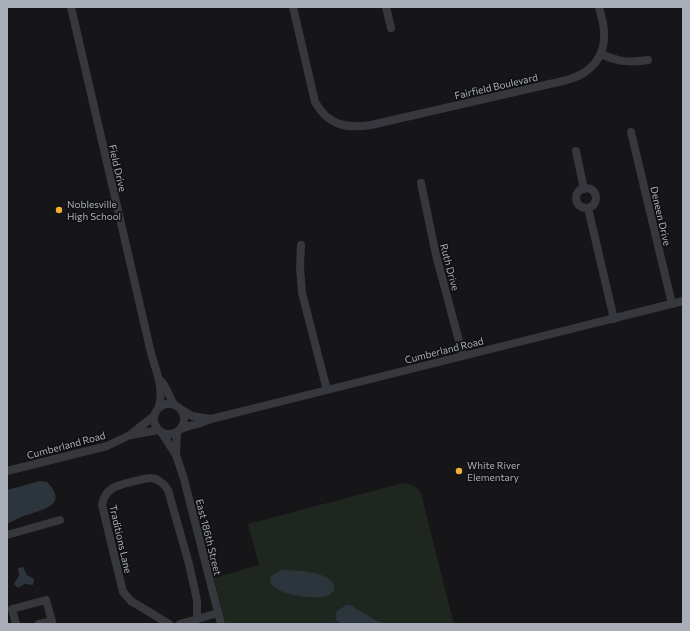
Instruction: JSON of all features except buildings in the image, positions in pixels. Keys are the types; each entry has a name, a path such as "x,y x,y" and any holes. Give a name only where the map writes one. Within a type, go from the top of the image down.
{"street":[{"name":"Field Drive","path":"71,7 146,330 159,379"},
{"name":"Fairfield Boulevard","path":"293,7 315,102 326,116 338,124 350,127 366,126 581,76 595,64 601,54 605,33 599,7"},
{"path":"386,7 391,28"},
{"path":"601,54 626,62 648,60"},
{"name":"Deneen Drive","path":"631,132 672,304"},
{"path":"576,151 584,188"},
{"name":"Ruth Drive","path":"421,183 436,255 463,356"},
{"path":"584,188 592,191 596,196 594,205 588,208 582,207 577,200 579,192 584,188"},
{"path":"588,208 614,319"},
{"path":"301,246 300,267 302,293 327,390"},
{"name":"Cumberland Road","path":"179,431 190,425 203,423 211,419 683,301"},
{"path":"159,379 164,384 174,404 182,410 185,420 179,431 172,434 160,432 154,421 154,416 159,407 161,394 159,379"},
{"path":"159,407 168,403 174,404"},
{"name":"Cumberland Road","path":"182,410 192,416 211,419"},
{"name":"Cumberland Road","path":"7,471 107,446 130,435 154,416"},
{"name":"East 186th Street","path":"176,455 179,431"},
{"name":"Cumberland Road","path":"130,435 160,432"},
{"name":"East 186th Street","path":"160,432 176,455 184,479 221,624"},
{"name":"Traditions Lane","path":"169,624 131,601 123,592 102,505 103,499 108,492 117,486 149,478 160,481 168,490 189,564 196,600 197,618"},
{"path":"7,535 60,520"},
{"path":"16,624 12,609 46,600 52,621 39,624"},
{"path":"180,624 218,613"}],"shaded area":[{"path":"40,481 47,482 53,489 55,500 53,504 7,524 7,490"},
{"path":"403,483 416,487 421,492 454,624 225,624 214,578 259,565 248,524"},
{"path":"23,567 27,575 34,579 33,585 25,584 18,588 14,584 19,575 18,568"},
{"path":"281,570 302,571 319,574 331,581 334,586 334,590 330,594 317,597 289,594 274,587 270,582 271,576"},
{"path":"346,605 350,605 377,621 388,624 342,624 336,620 335,614"}],"place":[{"name":"Noblesville High School","path":"59,210"},
{"name":"White River Elementary","path":"459,471"}]}
